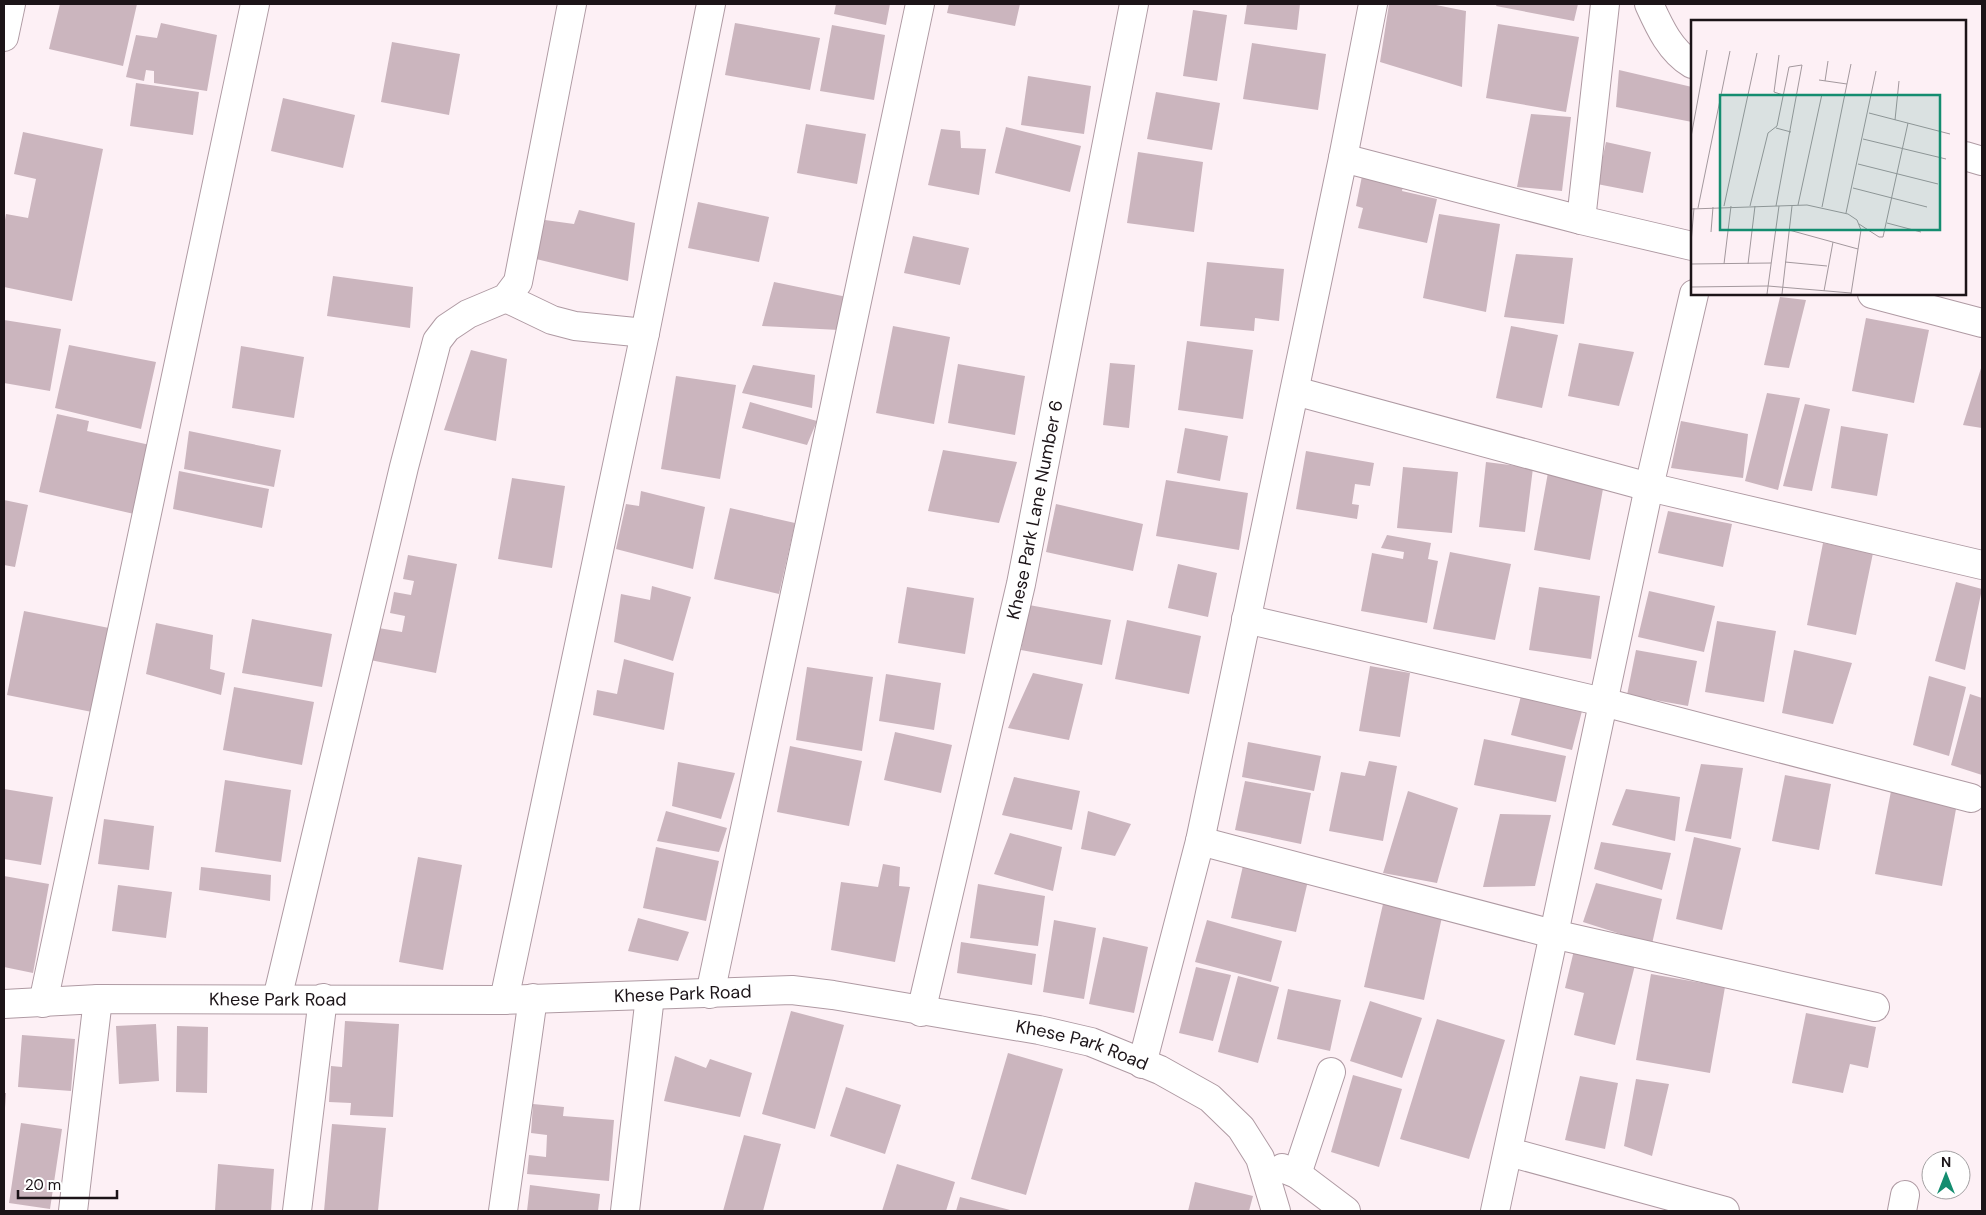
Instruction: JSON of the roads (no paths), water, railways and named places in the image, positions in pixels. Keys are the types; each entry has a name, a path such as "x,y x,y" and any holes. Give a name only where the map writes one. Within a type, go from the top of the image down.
{"street":[{"path":"4,38 11,4"},
{"path":"43,1003 255,4"},
{"path":"277,999 404,466 437,341 447,328 468,314 506,298 518,282 572,4"},
{"path":"504,1000 645,333 711,4"},
{"path":"710,994 920,4"},
{"name":"Khese Park Lane Number 6","path":"921,1012 1021,584 1134,4"},
{"path":"1142,1064 1200,841 1295,391 1373,4"},
{"path":"1581,220 1605,4"},
{"path":"1649,4 1663,32 1682,58 1691,63"},
{"path":"1966,156 1982,161"},
{"path":"1343,158 1581,220 1691,246"},
{"path":"1495,1211 1649,487 1694,295"},
{"path":"1876,295 1982,323"},
{"path":"506,298 552,320 575,326 645,333"},
{"path":"1295,391 1649,487 1982,565"},
{"path":"1246,619 1603,702 1970,798"},
{"path":"1200,841 1554,934 1875,1007"},
{"name":"Khese Park Road","path":"4,1004 98,999 323,998 504,1000 792,990 832,995 921,1012 1040,1030 1091,1042 1160,1070 1210,1098 1241,1128 1260,1158 1276,1211"},
{"path":"625,1211 650,996"},
{"path":"297,1211 323,998"},
{"path":"503,1211 533,998"},
{"path":"73,1211 98,999"},
{"path":"1297,1174 1331,1072"},
{"path":"1509,1152 1725,1211"},
{"path":"1260,1158 1297,1174 1346,1211"}]}
